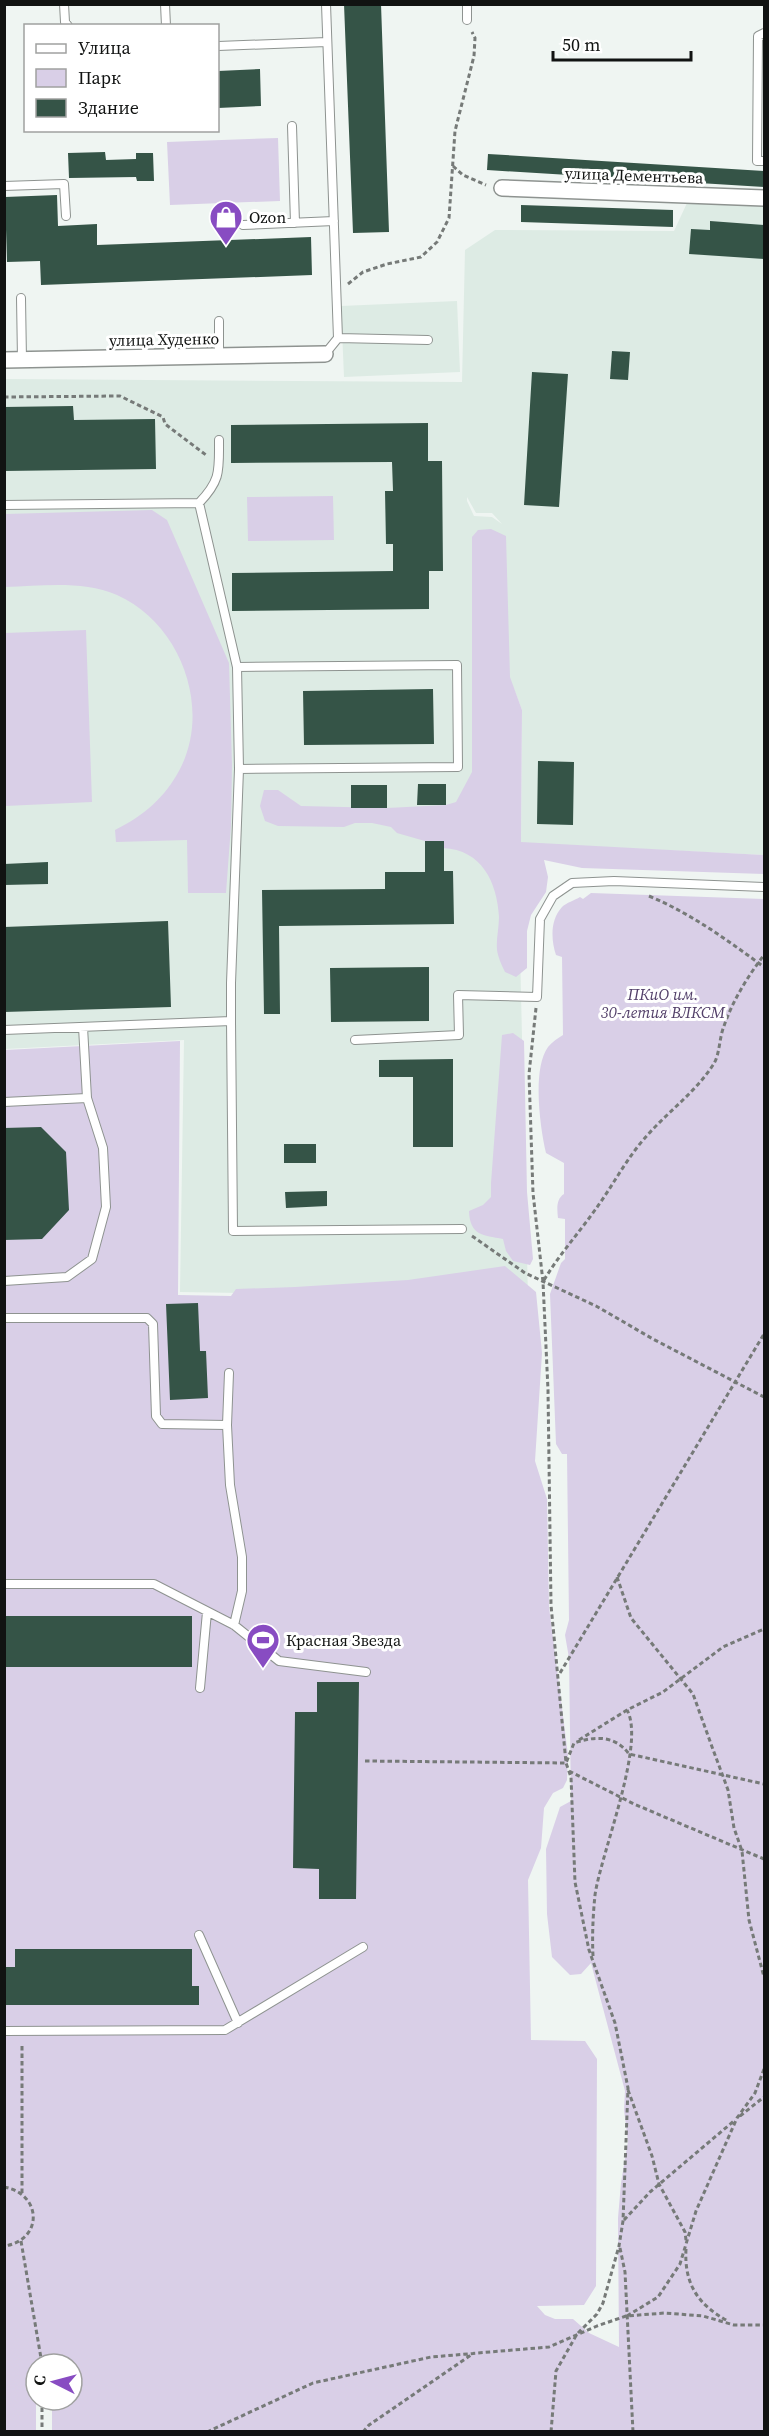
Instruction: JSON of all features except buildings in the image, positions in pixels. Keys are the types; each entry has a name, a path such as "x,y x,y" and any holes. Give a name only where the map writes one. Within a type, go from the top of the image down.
{"street":[{"name":"улица Дементьева","path":"502,188 765,198"},
{"name":"улица Худенко","path":"4,360 325,354"}],"lane":[{"path":"64,4 66,24"},
{"path":"165,4 166,24"},
{"path":"325,354 338,338 326,4"},
{"path":"467,4 467,20"},
{"path":"765,33 758,36 757,161 765,162"},
{"path":"219,46 327,42"},
{"path":"292,126 295,223"},
{"path":"4,186 64,184 66,216"},
{"path":"243,225 334,221"},
{"path":"21,298 22,360"},
{"path":"219,321 219,356"},
{"path":"338,338 428,340"},
{"path":"4,505 199,503 214,487 219,465 219,440"},
{"path":"199,503 237,667 239,769 231,983 233,1231 462,1228"},
{"path":"237,667 457,665 458,767 239,769"},
{"path":"356,1040 459,1035 458,995 537,997 540,919 553,896 572,883 614,881 765,887"},
{"path":"4,1030 231,1021"},
{"path":"4,1281 67,1277 92,1259 106,1207 103,1148 87,1098 82,1027"},
{"path":"4,1102 87,1098"},
{"path":"4,1318 147,1318 153,1324 156,1416 162,1424 226,1425"},
{"path":"229,1373 226,1425 230,1485 242,1557 242,1591 234,1625"},
{"path":"4,1584 154,1584 234,1625 279,1661 366,1672"},
{"path":"200,1688 207,1612"},
{"path":"199,1935 238,2023"},
{"path":"4,2031 225,2030 363,1947"}],"path":[{"path":"337,292 363,272 421,257 437,242 449,218 455,131 474,56 475,38 467,20"},
{"path":"452,166 473,180 502,188"},
{"path":"4,397 120,396 163,417 165,424 219,465"},
{"path":"644,894 673,906 713,929 765,967"},
{"path":"543,1282 559,1254 590,1218 625,1163 646,1137 695,1089 715,1063 724,1026 747,977 765,955"},
{"path":"537,997 530,1074 534,1193 543,1282 551,1507 551,1605 566,1764 569,1771 574,1882 593,1960 615,2022 628,2088 652,2156 659,2184 685,2232 685,2261 695,2295 719,2316 734,2325"},
{"path":"462,1228 525,1273 596,1306 765,1397"},
{"path":"559,1674 765,1334"},
{"path":"617,1577 631,1618 693,1694 728,1790 734,1828 742,1851 749,1920 765,1977"},
{"path":"566,1764 574,1743 627,1710 663,1692 723,1647 765,1629"},
{"path":"593,1960 596,1894 633,1736 631,1717 627,1710"},
{"path":"574,1743 599,1737 613,1740 623,1746 629,1754 765,1784"},
{"path":"365,1761 566,1764"},
{"path":"569,1771 742,1851 765,1859"},
{"path":"21,2193 22,2031"},
{"path":"207,2432 313,2383 431,2357 549,2347 626,2316 658,2297 680,2264 696,2211 737,2118 755,2093 765,2069"},
{"path":"551,2432 556,2370 577,2334 597,2314 603,2303 619,2246 623,2221 628,2088"},
{"path":"623,2221 659,2184 765,2097"},
{"path":"4,2187 21,2193 28,2200 33,2217 32,2226 21,2241 4,2246"},
{"path":"21,2241 40,2352"},
{"path":"619,2246 625,2272 633,2432"},
{"path":"626,2316 665,2313 703,2316 734,2325 765,2325"},
{"path":"363,2432 378,2418 475,2352"},
{"path":"42,2412 42,2432"}],"shaded area":[{"path":"687,203 764,206 764,855 521,843 522,710 514,689 528,1298 180,1292 184,1040 5,1049 5,379 462,382 465,250 495,230 674,231","holes":["467,497 476,513 492,513 502,524 492,517 474,516"]},
{"path":"457,301 460,372 344,377 341,306"}],"green space":[{"path":"278,138 280,201 170,205 167,142"},
{"path":"333,496 334,540 248,541 247,497"},
{"path":"152,510 167,520 229,663 232,765 231,826 226,893 188,893 187,840 116,842 115,830 144,812 167,789 180,769 189,745 193,720 191,694 184,669 173,646 158,625 139,608 104,590 62,585 5,587 5,514"},
{"path":"491,529 506,536 510,677 522,710 521,842 764,855 764,874 582,868 544,860 548,877 546,892 531,915 527,931 527,968 516,977 505,972 498,956 498,904 491,880 477,861 457,850 443,848 443,841 425,841 397,833 391,827 372,823 355,823 344,827 278,826 265,821 260,806 264,790 278,790 301,806 387,808 446,805 456,802 472,772 472,537 478,530"},
{"path":"86,630 92,802 5,806 5,633"},
{"name":"Красная Звезда","path":"591,893 764,899 764,2431 52,2431 52,2412 84,2412 84,2352 24,2352 24,2412 36,2412 36,2431 5,2431 5,1050 180,1041 178,1295 231,1296 236,1289 408,1280 505,1266 536,1292 542,1353 535,1461 547,1499 549,1607 568,1755 567,1780 563,1788 553,1793 544,1808 541,1848 528,1880 531,2040 585,2041 597,2059 596,2286 584,2305 537,2306 545,2315 555,2319 573,2319 589,2333 619,2347 618,2218 628,2141 624,2110 625,2091 591,1963 581,1974 570,1975 552,1957 547,1914 546,1849 560,1807 571,1801 569,1658 565,1635 569,1620 567,1454 562,1454 556,1444 550,1294 561,1263 565,1259 565,1219 558,1218 557,1208 558,1201 564,1194 564,1163 546,1153 540,1114 539,1084 543,1057 548,1047 563,1035 562,957 556,955 554,949 555,918 564,906 580,897 583,899"},
{"path":"513,1033 524,1041 527,1192 533,1259 530,1265 513,1261 506,1251 503,1239 484,1235 475,1230 469,1211 483,1205 491,1197 502,1035"}],"place":[{"name":"Ozon","path":"226,246"},
{"name":"Красная Звезда","path":"263,1669"}],"park label":[{"name":"ПКиО им. 30-летия ВЛКСМ","path":"663,1003"}]}
